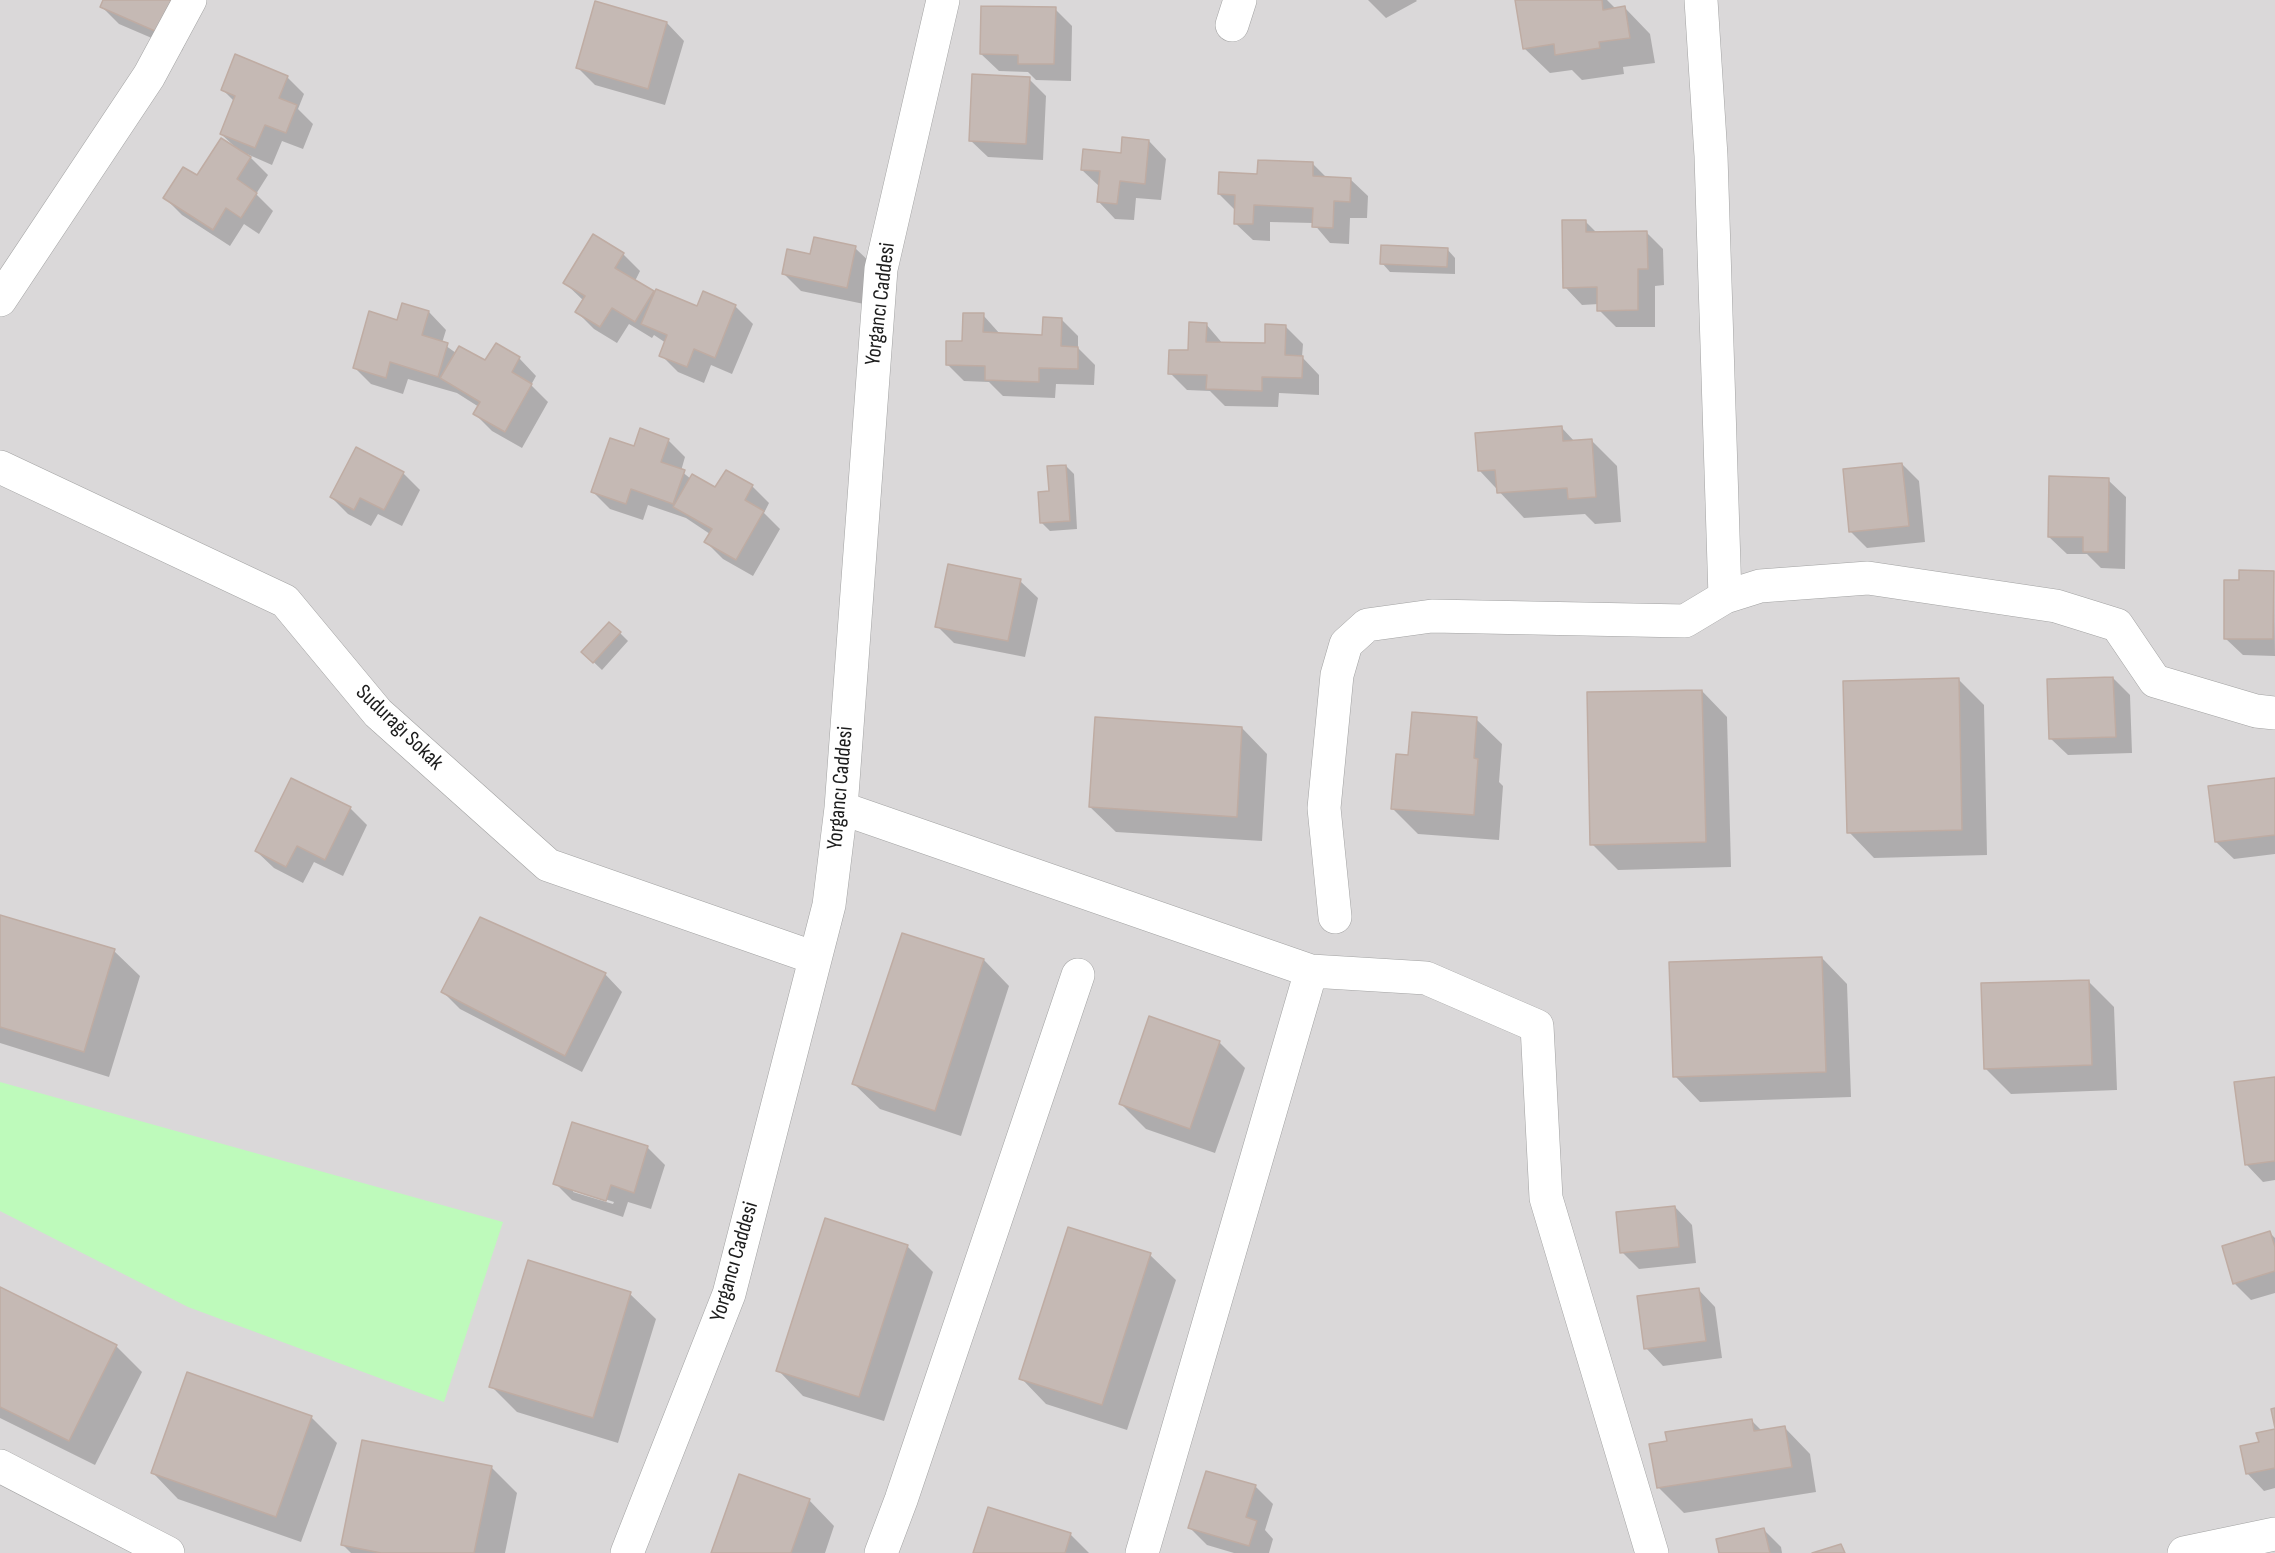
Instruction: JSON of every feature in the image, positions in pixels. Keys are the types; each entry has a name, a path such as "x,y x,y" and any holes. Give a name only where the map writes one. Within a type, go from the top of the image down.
{"street":[{"path":"0,300 149,76 190,0"},
{"name":"Yorgancı Caddesi","path":"627,1553 729,1294 829,905 841,808 880,270 943,0"},
{"path":"1701,0 1711,156 1725,597"},
{"name":"Sudurağı Sokak","path":"0,467 285,601 378,713 548,865 815,958"},
{"path":"1335,917 1324,808 1337,675 1346,644 1367,626 1432,616 1685,621 1725,597 1760,586 1868,578 2056,606 2117,625 2155,681 2256,711 2275,713"},
{"path":"841,808 1311,971 1426,978 1537,1026 1546,1198 1653,1553"},
{"path":"1142,1553 1311,971"},
{"path":"881,1553 902,1500 1078,975"},
{"path":"0,1466 168,1553"},
{"path":"2184,1553 2275,1534"}],"shaded area":[{"path":"0,0 2275,0 2275,1553 0,1553"}],"green space":[{"path":"0,1082 503,1222 444,1402 188,1307 0,1211"}],"building":[{"path":"103,0 169,0 178,4 164,35 100,7"},
{"path":"1515,0 1602,0 1603,10 1625,6 1630,38 1599,42 1600,48 1555,55 1554,44 1523,49"},
{"path":"595,1 667,22 648,89 576,68"},
{"path":"981,6 1056,7 1054,64 1018,64 1018,55 980,54"},
{"path":"235,54 288,76 279,98 297,105 286,133 265,125 255,148 220,134 235,96 221,90"},
{"path":"972,74 1030,77 1026,144 969,141"},
{"path":"1122,137 1149,140 1145,184 1120,181 1117,204 1097,202 1100,171 1081,170 1083,149 1121,153"},
{"path":"221,138 251,157 237,179 257,193 241,218 226,208 213,230 163,198 183,167 197,175"},
{"path":"1258,160 1313,162 1313,176 1351,178 1350,202 1334,201 1333,228 1312,227 1313,208 1254,205 1253,224 1234,224 1235,195 1218,194 1219,172 1257,174"},
{"path":"1562,220 1586,220 1586,232 1647,231 1648,269 1638,269 1638,310 1597,311 1597,287 1563,288"},
{"path":"593,234 624,253 615,268 654,291 635,322 612,308 600,327 575,312 585,296 563,283"},
{"path":"814,237 856,246 847,288 782,274 787,249 810,254"},
{"path":"1381,245 1448,248 1447,267 1380,264"},
{"path":"656,289 697,306 703,291 736,305 715,358 694,349 687,367 659,356 667,335 641,324"},
{"path":"402,303 429,311 422,335 448,343 438,377 390,362 386,378 353,368 369,311 397,320"},
{"path":"963,313 984,313 983,332 1042,335 1043,317 1062,318 1061,346 1078,347 1078,369 1039,368 1039,382 985,380 985,366 946,365 946,341 962,341"},
{"path":"1189,322 1207,323 1206,342 1265,343 1265,324 1286,325 1285,355 1303,356 1302,378 1262,377 1262,391 1206,389 1207,375 1168,374 1169,350 1188,350"},
{"path":"496,343 520,357 512,372 532,384 505,432 473,414 480,402 440,378 459,346 485,360"},
{"path":"1562,426 1563,441 1592,439 1596,497 1568,499 1567,488 1497,493 1495,470 1478,471 1475,433"},
{"path":"640,428 669,439 661,462 685,470 673,504 631,489 626,504 591,492 610,438 634,446"},
{"path":"356,447 404,472 384,510 360,498 354,510 330,497"},
{"path":"1902,463 1909,526 1849,532 1843,469"},
{"path":"1066,465 1070,521 1040,523 1038,492 1049,491 1047,466"},
{"path":"726,470 753,485 745,500 764,511 736,560 704,542 712,529 673,507 692,474 715,487"},
{"path":"2049,476 2109,478 2108,552 2083,552 2083,537 2048,537"},
{"path":"948,564 1021,579 1008,641 935,627"},
{"path":"2239,570 2274,571 2273,639 2224,639 2224,580 2239,580"},
{"path":"609,622 621,632 593,663 581,652"},
{"path":"2113,677 2116,737 2049,739 2047,679"},
{"path":"1959,678 1962,830 1847,833 1843,681"},
{"path":"1702,690 1706,842 1590,845 1587,692"},
{"path":"1412,712 1477,717 1474,758 1478,759 1474,815 1391,809 1396,754 1408,755"},
{"path":"1095,717 1242,727 1237,817 1089,807"},
{"path":"291,778 351,807 325,860 297,846 286,867 255,851"},
{"path":"2275,778 2275,835 2215,842 2208,786"},
{"path":"0,915 115,949 84,1052 0,1027"},
{"path":"480,917 606,973 565,1056 441,992"},
{"path":"902,933 984,959 935,1111 852,1084"},
{"path":"1822,957 1826,1072 1673,1077 1669,962"},
{"path":"2089,980 2092,1065 1984,1069 1981,983"},
{"path":"1149,1016 1220,1041 1190,1129 1119,1104"},
{"path":"2275,1077 2275,1161 2245,1165 2234,1082"},
{"path":"572,1122 648,1146 634,1193 611,1185 606,1201 553,1184"},
{"path":"1675,1206 1679,1247 1620,1253 1616,1212"},
{"path":"825,1218 908,1245 859,1397 776,1371"},
{"path":"1068,1227 1151,1253 1102,1405 1019,1379"},
{"path":"2270,1231 2275,1247 2275,1271 2233,1284 2222,1246"},
{"path":"528,1260 631,1292 593,1418 489,1387"},
{"path":"0,1287 117,1345 69,1441 0,1407"},
{"path":"1699,1288 1706,1341 1644,1349 1637,1296"},
{"path":"187,1372 312,1416 276,1517 151,1473"},
{"path":"2275,1408 2275,1428 2271,1409"},
{"path":"1752,1419 1754,1431 1785,1426 1792,1467 1657,1488 1649,1444 1667,1441 1665,1432"},
{"path":"2275,1429 2275,1468 2246,1474 2240,1446 2259,1442 2256,1433"},
{"path":"362,1440 492,1466 474,1553 381,1553 341,1545"},
{"path":"1206,1471 1256,1485 1246,1517 1257,1521 1249,1546 1188,1528"},
{"path":"739,1474 810,1499 791,1553 711,1553"},
{"path":"988,1507 1071,1533 1065,1553 973,1553"},
{"path":"1764,1528 1770,1553 1719,1553 1716,1539"},
{"path":"1841,1544 1845,1553 1812,1553"}]}
